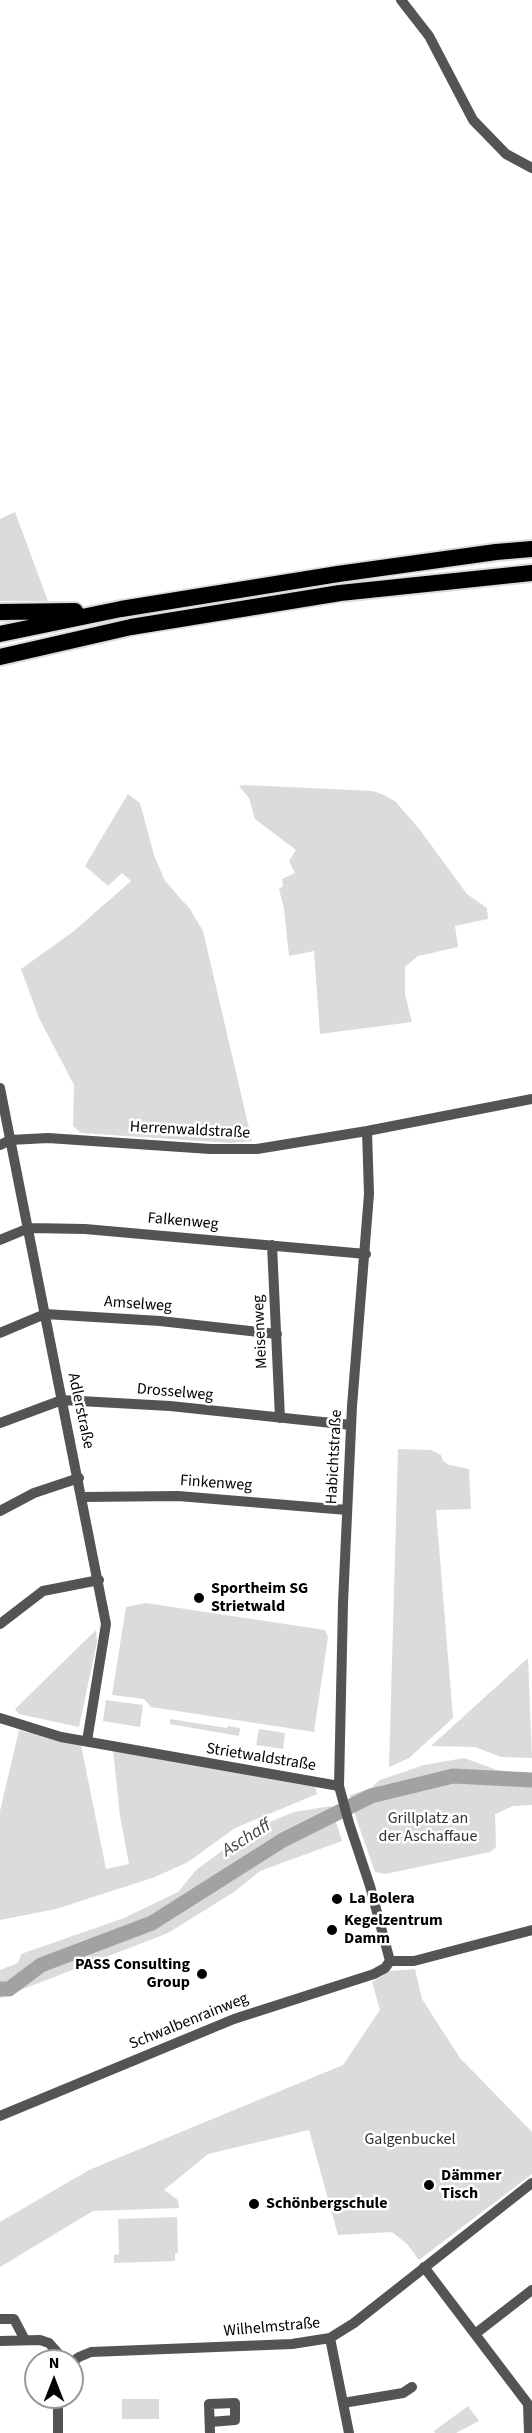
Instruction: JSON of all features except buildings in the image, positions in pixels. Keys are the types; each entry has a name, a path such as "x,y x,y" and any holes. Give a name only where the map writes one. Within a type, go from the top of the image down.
{"highway":[{"path":"0,634 121,609 338,574 532,549"},
{"path":"0,657 131,627 340,593 532,573"},
{"path":"0,612 121,609"}],"street":[{"path":"401,0 429,36 472,120 506,154 532,168"},
{"name":"Adlerstraße","path":"0,1088 5,1143 28,1228 83,1497 106,1624 106,1637 87,1741"},
{"name":"Herrenwaldstraße","path":"5,1143 48,1138 210,1149 257,1149 367,1131 532,1099"},
{"name":"Habichtstraße","path":"339,1786 343,1603 351,1425 369,1194 367,1131"},
{"name":"Falkenweg","path":"0,1240 28,1228 96,1230 366,1254"},
{"name":"Meisenweg","path":"273,1245 280,1418"},
{"name":"Amselweg","path":"0,1333 45,1314 160,1321 277,1334"},
{"name":"Drosselweg","path":"0,1423 62,1400 170,1406 351,1425"},
{"path":"0,1511 34,1492 79,1478"},
{"name":"Finkenweg","path":"83,1497 178,1496 347,1510"},
{"path":"0,1624 43,1591 99,1580"},
{"name":"Strietwaldstraße","path":"0,1719 61,1737 339,1786"},
{"path":"339,1786 390,1961 414,1961 532,1930"},
{"name":"Schwalbenrainweg","path":"0,2116 234,2019 374,1974 386,1968 390,1961"},
{"name":"Wilhelmstraße","path":"84,2355 91,2352 292,2344 330,2338 354,2322 532,2183"},
{"path":"424,2267 530,2403 529,2433"},
{"path":"475,2334 532,2290"},
{"path":"0,2319 14,2319 25,2340"},
{"path":"330,2338 348,2433"},
{"path":"0,2341 40,2340 49,2343 54,2349"},
{"path":"343,2403 404,2393 412,2387"},
{"path":"58,2409 58,2433"}],"green space":[{"path":"15,512 48,601 0,601 0,519"},
{"path":"239,786 373,791 384,795 396,802 420,830 467,894 487,908 488,919 455,926 458,947 418,956 405,967 405,994 412,1022 320,1034 314,951 289,956 284,909 279,889 283,886 282,879 295,873 289,861 296,850 255,819 249,798"},
{"path":"128,794 140,803 154,855 165,881 190,909 203,931 252,1141 231,1143 81,1133 73,1126 74,1085 39,1018 21,969 74,931 131,881 122,873 108,886 85,866"},
{"path":"398,1449 431,1450 441,1455 443,1461 449,1465 469,1469 471,1509 436,1510 453,1718 409,1758 389,1767"},
{"path":"146,1603 325,1630 328,1637 314,1732 151,1707 144,1699 112,1695 126,1607"},
{"path":"96,1630 97,1642 79,1727 19,1714 15,1709"},
{"path":"528,1658 532,1758 501,1757 475,1747 431,1746"},
{"path":"106,1700 143,1705 140,1727 103,1721"},
{"path":"170,1719 240,1728 239,1736 170,1724"},
{"path":"259,1729 285,1733 283,1749 256,1745"},
{"path":"19,1730 81,1745 106,1869 129,1864 120,1816 113,1750 315,1787 317,1794 235,1828 188,1862 155,1877 56,1909 0,1920 0,1811"},
{"name":"Grillplatz an der Aschaffaue","path":"464,1758 497,1770 532,1775 532,1805 513,1806 495,1814 496,1847 490,1852 385,1874 375,1872 350,1795 371,1788 380,1780 424,1765"},
{"path":"331,1806 342,1841 260,1871 234,1892 168,1933 0,1998 0,1970 18,1963 21,1954 124,1918 178,1892 196,1870 250,1830 294,1812"},
{"name":"Galgenbuckel","path":"415,1969 422,1999 460,2058 532,2132 532,2174 419,2260 407,2244 392,2232 338,2235 309,2130 208,2154 164,2190 178,2200 179,2208 93,2211 0,2267 0,2222 89,2170 343,2065 380,2010 372,1982 390,1971"},
{"path":"177,2217 178,2253 175,2253 175,2261 114,2263 114,2255 119,2254 118,2219"},
{"path":"122,2399 159,2399 159,2419 122,2419"},
{"path":"468,2406 479,2421 456,2433 435,2433 434,2431"}],"waterway":[{"name":"Aschaff","path":"0,1989 9,1989 41,1965 152,1923 283,1840 371,1796 453,1776 532,1780"}],"place":[{"name":"Sportheim SG Strietwald","path":"199,1598"},
{"name":"La Bolera","path":"337,1899"},
{"name":"Kegelzentrum Damm","path":"332,1930"},
{"name":"PASS Consulting Group","path":"202,1974"},
{"name":"Dämmer Tisch","path":"429,2185"},
{"name":"Schönbergschule","path":"254,2204"}]}
